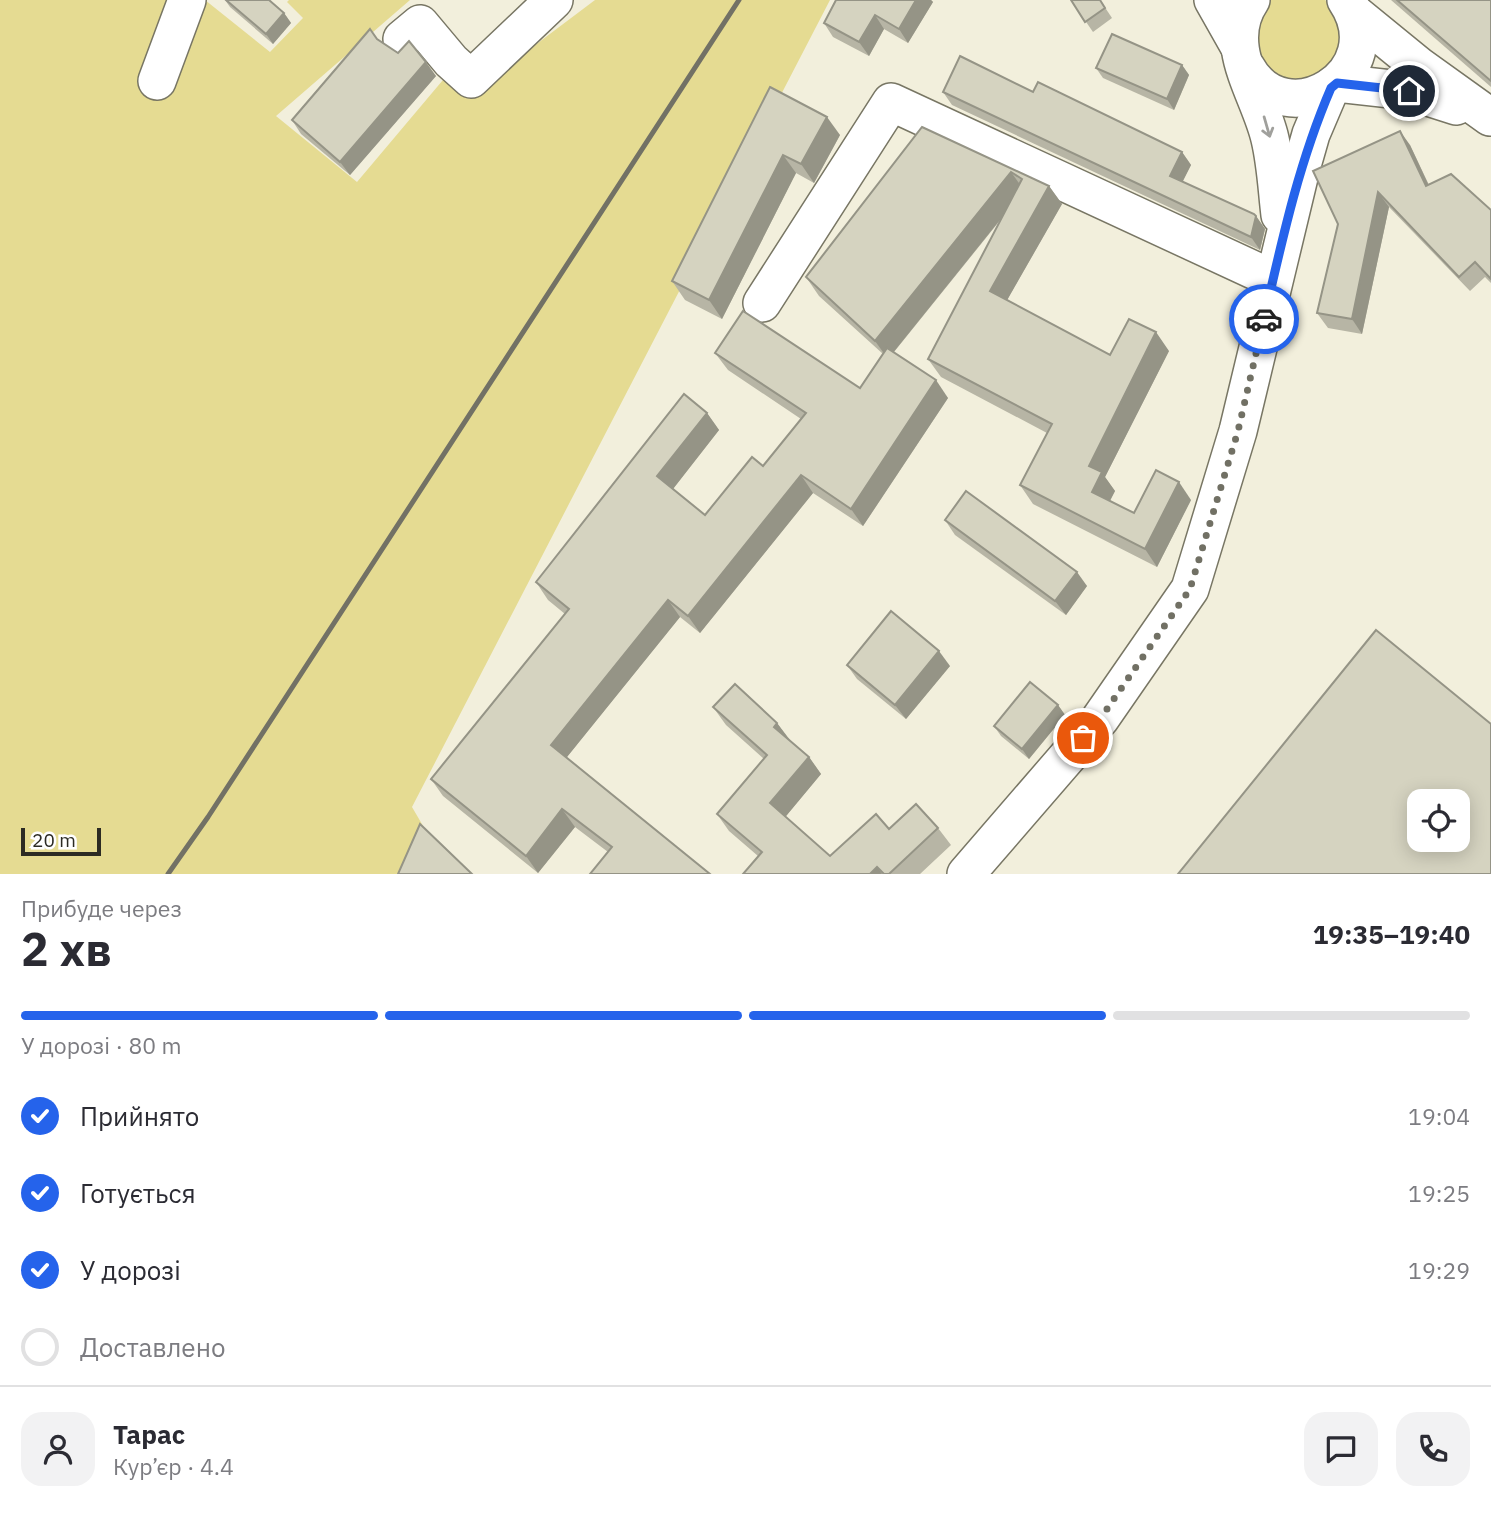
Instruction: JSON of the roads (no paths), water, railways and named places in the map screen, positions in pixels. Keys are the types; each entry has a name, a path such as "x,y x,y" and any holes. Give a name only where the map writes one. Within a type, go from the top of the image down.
{"street":[{"path":"157,81 187,0"},
{"path":"402,38 420,24 451,61 471,79 554,0"},
{"path":"1213,0 1241,54 1261,85 1284,96 1308,97 1334,85 1409,91 1491,118"},
{"path":"1251,0 1240,20 1241,54 1270,140 1283,237"},
{"path":"966,874 1100,719 1190,589 1238,431 1283,237 1311,134 1334,85 1351,67 1357,51 1359,36 1351,6"},
{"path":"1351,6 1419,66 1491,118"},
{"path":"762,303 891,102 1273,279"}],"railway":[{"path":"168,874 208,817 739,0"}]}
